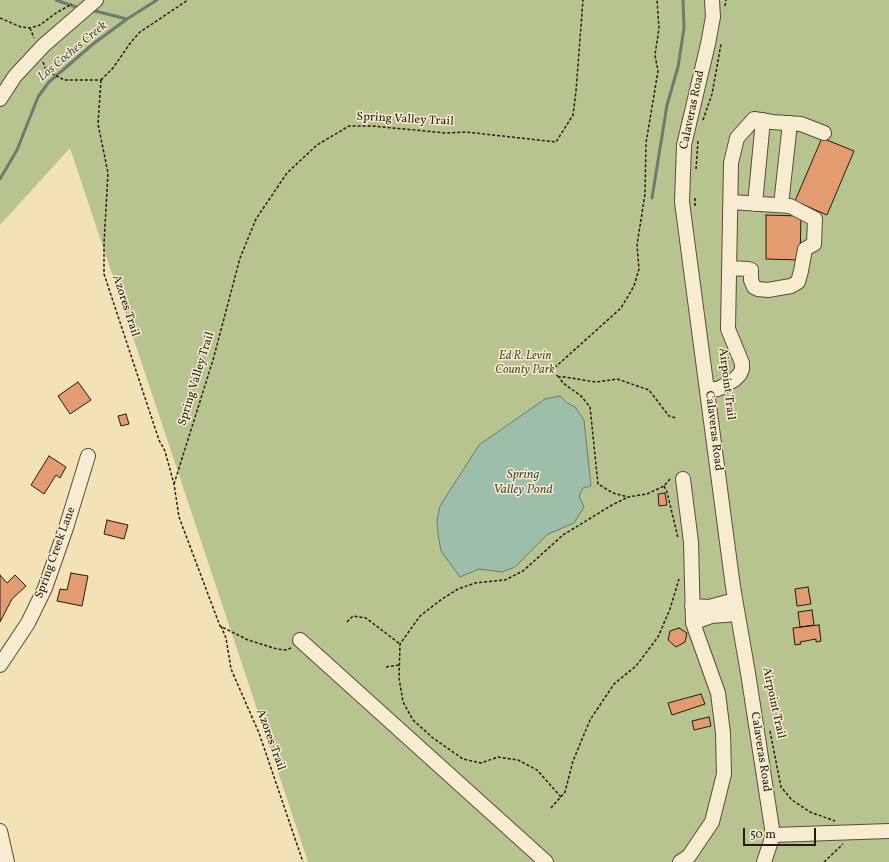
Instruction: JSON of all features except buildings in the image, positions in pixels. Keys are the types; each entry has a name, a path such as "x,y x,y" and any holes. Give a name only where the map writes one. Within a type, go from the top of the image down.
{"street":[{"path":"0,99 15,76 39,51 96,0"},
{"name":"Calaveras Road","path":"712,0 713,17 708,44 684,145 682,202 737,614 748,673 773,835 764,862"},
{"path":"708,389 718,389 734,380 742,370 742,363 728,329 732,163 737,138 754,119 801,124 824,133"},
{"path":"755,204 762,120"},
{"path":"781,205 790,123"},
{"path":"730,268 751,270 751,280 754,287 758,289 768,290 791,286 798,282 805,249 814,244 815,219 790,206 731,202"},
{"name":"Spring Creek Lane","path":"0,665 28,623 45,588 66,528 88,456"},
{"path":"680,478 691,542 693,623 718,693 724,733 724,774 712,822 689,856 680,862"},
{"path":"692,606 709,607 735,600"},
{"path":"693,623 711,616 737,614"},
{"path":"300,640 546,862"},
{"path":"773,835 889,831"},
{"path":"1,838 7,862"}],"path":[{"path":"30,28 46,70 64,80 101,80 113,68 131,42 140,32 188,0"},
{"name":"Spring Valley Trail","path":"174,484 213,360 240,258 256,220 287,173 317,145 349,126 373,126 445,133 466,132 556,142 573,115 583,0"},
{"path":"658,0 659,28 655,56 658,71 646,143 645,194 637,245 639,269 634,286 621,308 551,371 563,383 581,396 590,407 598,484 613,493 628,496 647,494 664,486 670,479 680,478"},
{"path":"725,7 726,0"},
{"path":"0,18 21,27 30,28 40,25 56,13 74,3"},
{"path":"703,120 712,94 721,41"},
{"name":"Azores Trail","path":"101,80 98,124 108,173 104,243 104,274 159,440 165,452 174,484 179,517 220,626 226,638 231,669 259,733 303,862"},
{"path":"696,170 698,141"},
{"path":"694,191 696,214"},
{"path":"559,378 564,377 596,382 617,379 649,390 669,416 676,418"},
{"path":"664,486 668,492 679,544"},
{"path":"561,797 537,770 518,760 498,757 481,763 463,759 433,738 413,720 403,702 399,678 400,644 420,616 442,599 458,589 475,582 506,580 523,570 563,535 628,496"},
{"path":"551,808 565,792 573,761 590,720 614,684 636,666 658,638 670,609 680,573"},
{"path":"346,622 353,616 366,618 400,644"},
{"path":"220,626 248,640 277,649 286,650 293,648 300,640"},
{"path":"386,667 399,665"},
{"name":"Airpoint Trail","path":"769,725 781,786 792,800 810,812 834,820 842,832"},
{"path":"824,862 843,845 842,832"}],"green space":[{"name":"Ed R. Levin County Park","path":"0,0 889,0 889,862 308,862 70,148 0,225"}],"water":[{"name":"Spring Valley Pond","path":"560,396 566,402 575,407 584,420 591,486 583,488 579,496 584,507 574,523 548,534 515,567 502,572 479,569 460,577 441,551 437,520 440,506 479,445 545,399"}],"waterway":[{"path":"56,0 79,8"},
{"name":"Los Coches Creek","path":"0,179 17,150 38,97 49,82 93,44 127,19 157,0"},
{"path":"652,198 667,105 678,67 684,28 683,0"},
{"path":"91,10 127,19"}]}
